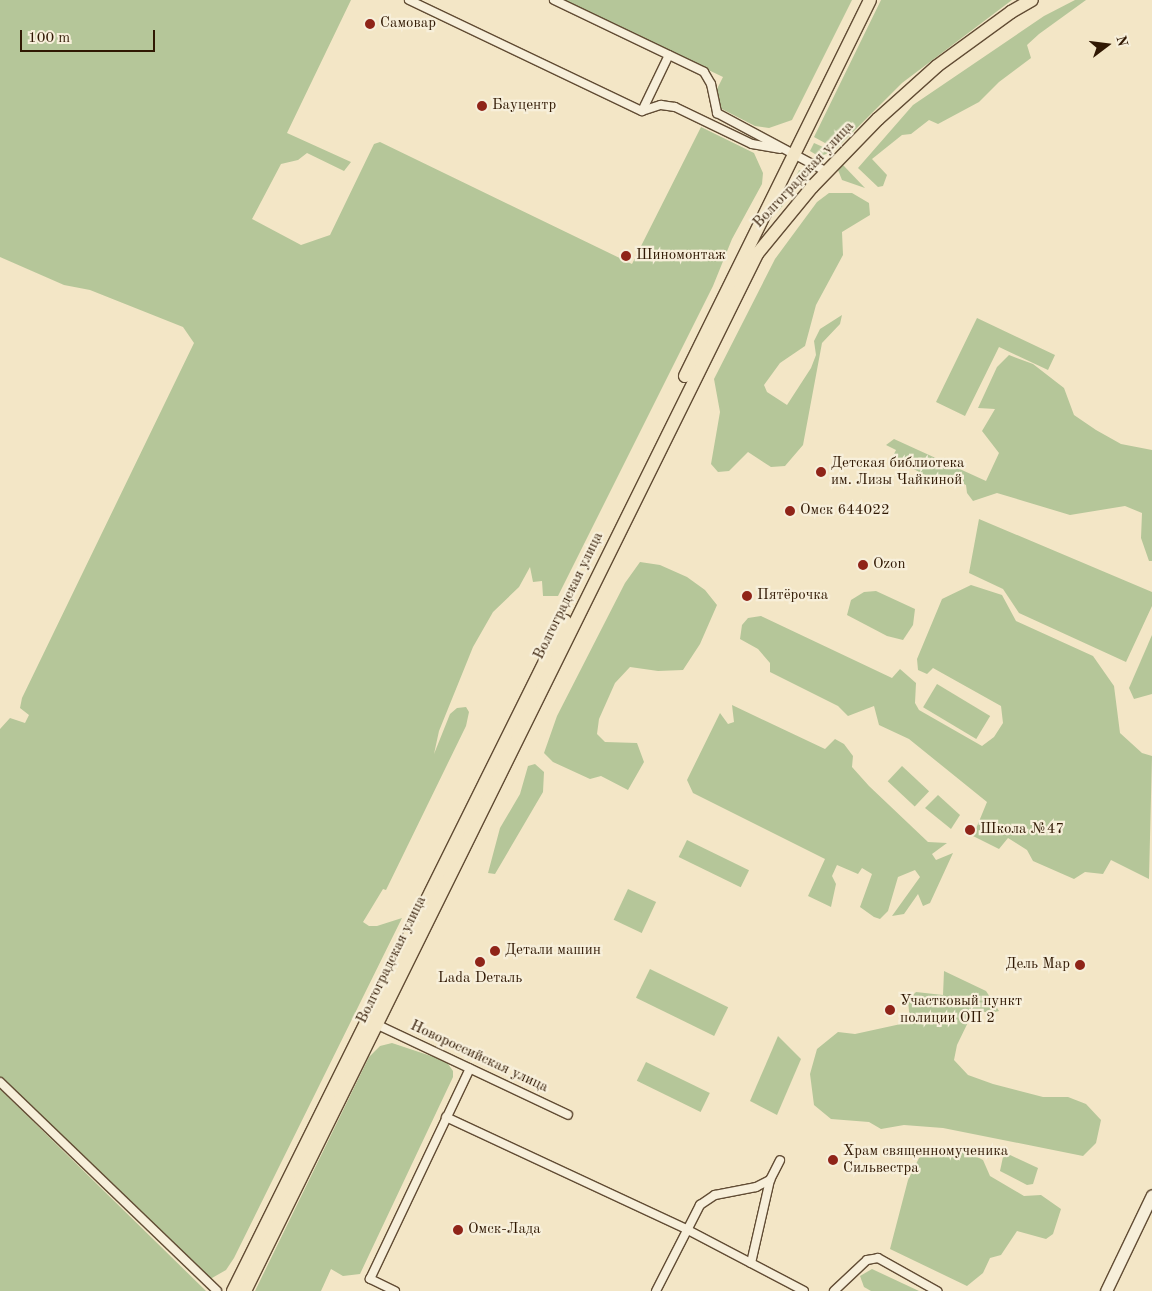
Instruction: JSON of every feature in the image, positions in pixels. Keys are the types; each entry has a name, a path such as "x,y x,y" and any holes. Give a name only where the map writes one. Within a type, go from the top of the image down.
{"main road":[{"name":"Волгоградская улица","path":"233,1291 870,0"},
{"name":"Волгоградская улица","path":"245,1291 378,1025 744,277 771,234 878,119 938,66 1010,12 1032,0"},
{"path":"1106,1291 1152,1195"}],"street":[{"path":"410,0 642,111 661,105 675,107 752,144 780,150"},
{"path":"554,0 669,55 708,77 717,113 756,132 780,150 827,172"},
{"path":"642,111 669,55"},
{"name":"Новороссийская улица","path":"378,1025 568,1115"},
{"path":"396,1291 370,1279 470,1068"},
{"path":"0,1082 217,1291"},
{"path":"446,1118 686,1229 804,1291"},
{"path":"751,1264 770,1180 780,1160"},
{"path":"656,1291 700,1204 714,1195 756,1187 770,1180"},
{"path":"834,1291 867,1260 878,1258 937,1291"}],"green space":[{"path":"0,0 351,0 287,133 351,162 344,171 307,153 298,160 281,164 252,219 301,245 330,235 374,144 380,142 632,264 701,127 754,153 763,173 762,184 732,239 713,286 558,596 543,596 542,581 533,582 530,567 519,587 493,612 473,647 439,731 434,754 450,714 457,708 466,707 469,712 466,726 386,890 383,889 363,922 369,926 377,926 402,918 234,1258 226,1270 212,1278 206,1278 0,1077 0,729 10,718 25,723 29,715 20,708 22,698 194,343 183,327 90,290 64,285 0,257"},
{"path":"563,0 852,0 792,120 769,128 755,126 716,106 714,95 723,77"},
{"path":"881,0 1012,0 902,83 836,149 814,137"},
{"path":"1075,0 1086,0 1027,45 1031,58 999,82 979,102 938,124 929,120 911,134 902,135 872,159 887,175 883,186 878,187 858,168 913,105 1044,16"},
{"path":"814,143 832,151 820,157 810,151"},
{"path":"843,165 865,188 842,180 838,170"},
{"path":"799,170 808,174 777,213"},
{"path":"829,193 852,193 869,203 870,215 842,232 843,255 816,305 805,346 780,363 764,385 767,392 787,405 811,368 816,355 814,341 820,329 842,315 840,324 822,343 803,445 785,466 771,467 748,452 729,471 718,472 711,464 720,412 714,379 775,259 817,202"},
{"path":"977,318 1055,355 1048,370 999,347 965,416 936,402"},
{"path":"1009,355 1033,364 1064,388 1074,415 1096,430 1121,444 1152,450 1152,561 1149,561 1141,538 1142,513 1125,506 1070,515 997,493 973,501 967,493 966,485 947,475 937,481 892,458 896,450 886,445 894,439 986,481 999,453 982,431 995,409 978,408 997,367"},
{"path":"979,519 1152,592 1152,606 1126,662 1019,613 1003,589 969,573"},
{"path":"640,562 660,565 687,577 705,590 717,605 700,644 683,670 658,671 630,667 615,683 599,719 597,734 605,742 637,743 644,762 628,790 601,776 590,779 553,762 544,753 557,716 625,583"},
{"path":"971,585 1002,595 1016,621 1093,656 1114,686 1120,733 1142,753 1152,756 1149,879 1111,860 1103,874 1085,872 1074,879 1033,861 1027,850 1008,838 999,849 973,836 987,802 909,739 879,725 874,706 848,716 838,706 770,672 770,663 758,649 740,639 742,625 748,618 761,616 892,678 900,669 916,683 915,703 919,710 982,746 994,737 1003,723 1001,706 933,668 927,674 918,670 917,659 942,599"},
{"path":"876,591 915,609 913,625 903,640 887,636 847,615 851,600 864,592"},
{"path":"1152,635 1152,694 1134,699 1129,688"},
{"path":"937,684 990,716 976,739 923,707"},
{"path":"732,705 825,749 835,739 844,744 853,756 852,767 869,786 928,842 947,843 932,854 936,860 953,853 930,903 923,906 918,894 904,914 892,916 920,877 915,870 898,877 888,911 880,919 874,917 860,907 872,874 862,868 858,874 837,865 832,876 836,884 831,907 808,896 825,859 693,793 687,780 720,713 728,724 734,722"},
{"path":"535,764 544,772 543,792 495,874 488,873 500,828 520,794 528,766"},
{"path":"902,766 929,791 915,807 888,781"},
{"path":"938,795 960,815 951,829 925,808"},
{"path":"687,840 749,870 741,887 679,857"},
{"path":"628,889 656,902 642,933 614,920"},
{"path":"650,969 728,1007 714,1036 636,998"},
{"path":"944,971 986,991 999,1011 991,1013 974,1010 957,1045 954,1060 968,1075 993,1084 1043,1097 1068,1097 1086,1104 1101,1120 1096,1143 1083,1156 943,1128 904,1125 881,1129 869,1122 831,1119 814,1105 810,1074 817,1049 838,1032 855,1034 910,1022 908,1000 916,992 943,995"},
{"path":"778,1036 801,1059 777,1115 750,1101"},
{"path":"392,1043 446,1061 453,1071 453,1077 360,1274 343,1276 331,1269 321,1291 255,1291 369,1057 380,1046"},
{"path":"646,1062 710,1093 701,1112 637,1081"},
{"path":"0,1089 205,1290 206,1291 0,1291"},
{"path":"933,1147 964,1150 983,1160 990,1176 1024,1196 1041,1195 1061,1209 1053,1234 1046,1239 1017,1231 1001,1255 990,1258 983,1273 967,1286 890,1249 908,1180 919,1158"},
{"path":"1008,1154 1038,1168 1033,1184 1027,1185 1000,1171 1003,1157"},
{"path":"872,1269 919,1291 871,1291 864,1287 860,1276"}],"place":[{"name":"Самовар","path":"370,24"},
{"name":"Бауцентр","path":"482,106"},
{"name":"Шиномонтаж","path":"626,256"},
{"name":"Детская библиотека им. Лизы Чайкиной","path":"821,472"},
{"name":"Омск 644022","path":"790,511"},
{"name":"Ozon","path":"863,565"},
{"name":"Пятёрочка","path":"747,596"},
{"name":"Школа №47","path":"970,830"},
{"name":"Детали машин","path":"495,951"},
{"name":"Lada Dеталь","path":"480,962"},
{"name":"Дель Мар","path":"1080,965"},
{"name":"Участковый пункт полиции ОП 2","path":"890,1010"},
{"name":"Храм священномученика Сильвестра","path":"833,1160"},
{"name":"Омск-Лада","path":"458,1230"}]}
